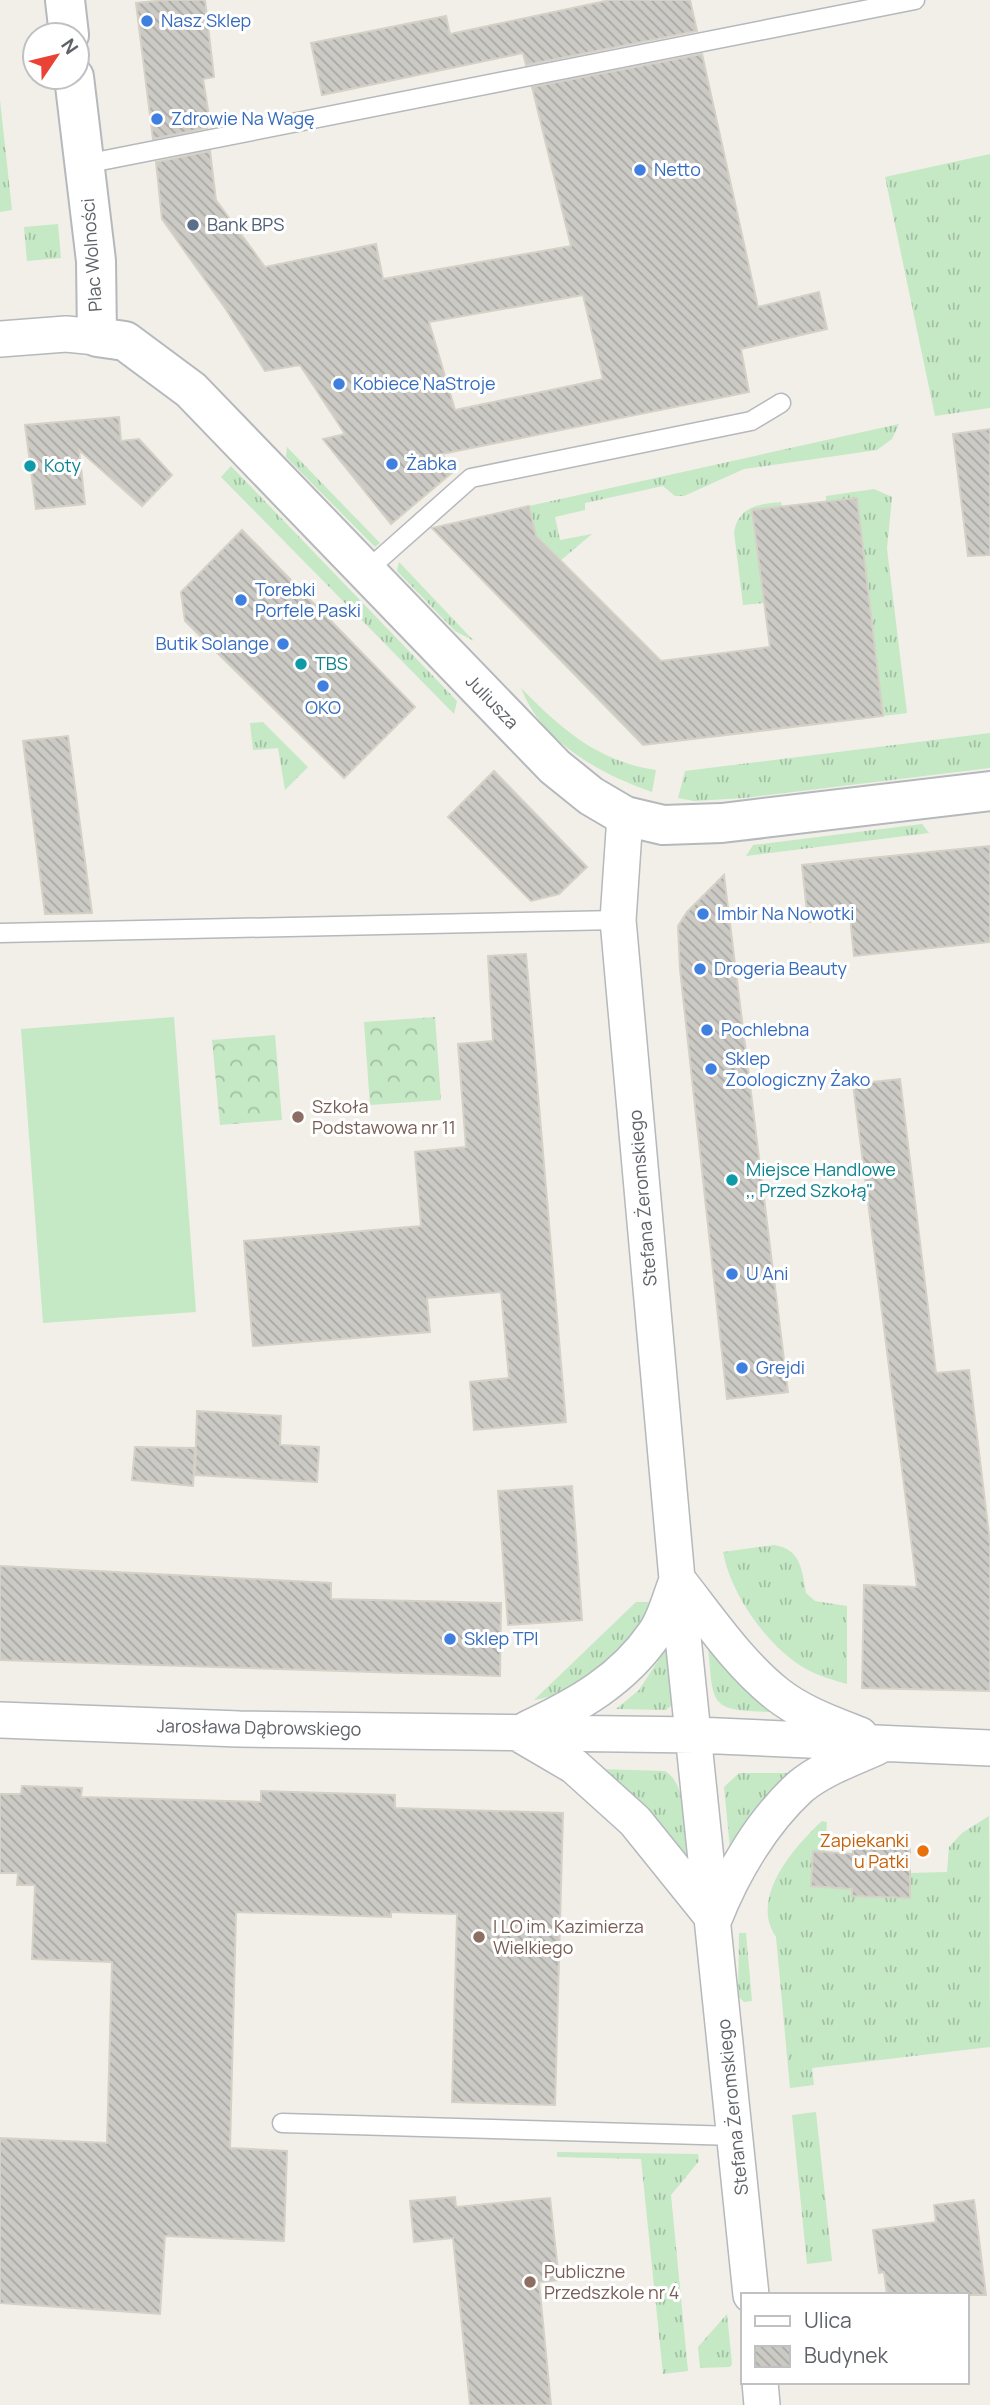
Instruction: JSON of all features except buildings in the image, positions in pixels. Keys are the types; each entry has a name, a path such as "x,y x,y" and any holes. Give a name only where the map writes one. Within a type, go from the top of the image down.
{"street":[{"path":"65,0 67,21"},
{"name":"Plac Wolności","path":"0,339 66,334 97,337 96,261 76,91"},
{"name":"Juliusza","path":"97,337 125,341 191,390 555,767 591,796 625,816 663,825 722,823 990,791"},
{"name":"Stefana Żeromskiego","path":"625,816 618,920 677,1579 696,1735 751,2293"},
{"path":"677,1579 747,1666 778,1695 822,1720 884,1744"},
{"name":"Jarosława Dąbrowskiego","path":"519,1733 577,1705 621,1674 657,1631 677,1579"},
{"name":"Jarosława Dąbrowskiego","path":"0,1720 239,1729 696,1735 990,1748"},
{"path":"519,1733 574,1766 635,1821 714,1919"},
{"name":"Jarosława Dąbrowskiego","path":"714,1919 726,1889 762,1831 801,1786 884,1744"},
{"path":"760,2384 762,2405"}],"lane":[{"path":"85,164 915,0"},
{"path":"365,572 471,478 751,422 781,403"},
{"path":"0,933 618,920"},
{"path":"282,2123 736,2136"}],"green space":[{"path":"0,100 12,210 0,212"},
{"path":"990,154 990,408 935,416 885,177"},
{"path":"58,224 61,258 27,261 24,227"},
{"path":"899,424 892,439 877,450 744,469 684,496 675,496 663,486 585,503 585,510 555,517 560,540 592,534 560,561 536,536 529,506"},
{"path":"287,447 380,543 375,547 286,457"},
{"path":"231,466 457,701 454,714 221,477"},
{"path":"874,489 892,497 887,549 907,713 883,716 857,498 826,501 826,496"},
{"path":"781,502 782,507 752,510 764,603 743,605 734,532 737,523 751,508"},
{"path":"399,562 474,641 455,631 397,571"},
{"path":"521,688 551,717 582,741 616,760 656,770 652,792 613,776 575,754 543,724"},
{"path":"263,722 308,767 285,790 278,748 253,750 250,723"},
{"path":"990,733 990,768 744,798 694,801 678,798 685,771"},
{"path":"922,824 929,833 746,856 753,845"},
{"path":"174,1017 196,1312 43,1323 21,1029"},
{"path":"435,1017 441,1100 370,1105 364,1022"},
{"path":"275,1035 282,1120 220,1125 212,1040"},
{"path":"774,1545 783,1547 795,1556 799,1562 806,1593 815,1601 847,1606 847,1684 806,1669 778,1647 753,1618 734,1585 723,1552"},
{"path":"636,1602 649,1602 632,1637 619,1652 588,1679 552,1696 534,1700"},
{"path":"707,1638 778,1712 737,1710 718,1700 713,1691"},
{"path":"667,1647 674,1703 666,1710 616,1709 639,1690"},
{"path":"597,1769 665,1771 673,1778 682,1799 687,1861"},
{"path":"739,1773 794,1773 731,1859 724,1787"},
{"path":"989,1816 990,2047 812,2068 814,2085 790,2088 776,1937 769,1922 768,1906 771,1890 788,1859 822,1821 827,1822 825,1852 910,1873 947,1872 949,1847 962,1833"},
{"path":"739,1933 746,1933 752,2001 744,2002 738,1996"},
{"path":"816,2112 832,2261 807,2264 792,2115"},
{"path":"557,2152 698,2154 699,2161 671,2195 688,2371 663,2374 641,2159 557,2157"},
{"path":"727,2314 732,2364 730,2367 700,2368 698,2347"}],"place":[{"name":"Nasz Sklep","path":"147,21"},
{"name":"Zdrowie Na Wagę","path":"157,119"},
{"name":"Netto","path":"640,170"},
{"name":"Bank BPS","path":"193,225"},
{"name":"Kobiece NaStroje","path":"339,384"},
{"name":"Żabka","path":"392,464"},
{"name":"Koty","path":"30,466"},
{"name":"Torebki Porfele Paski","path":"241,600"},
{"name":"Butik Solange","path":"283,644"},
{"name":"TBS","path":"301,664"},
{"name":"OKO","path":"323,686"},
{"name":"Imbir Na Nowotki","path":"703,914"},
{"name":"Drogeria Beauty","path":"700,969"},
{"name":"Pochlebna","path":"707,1030"},
{"name":"Sklep Zoologiczny Żako","path":"711,1069"},
{"name":"Szkoła Podstawowa nr 11","path":"298,1117"},
{"name":"Miejsce Handlowe ,, Przed Szkołą\"","path":"732,1180"},
{"name":"U Ani","path":"732,1274"},
{"name":"Grejdi","path":"742,1368"},
{"name":"Sklep TPI","path":"450,1639"},
{"name":"Zapiekanki u Patki","path":"923,1851"},
{"name":"I LO im. Kazimierza Wielkiego","path":"479,1937"},
{"name":"Publiczne Przedszkole nr 4","path":"530,2282"}]}
